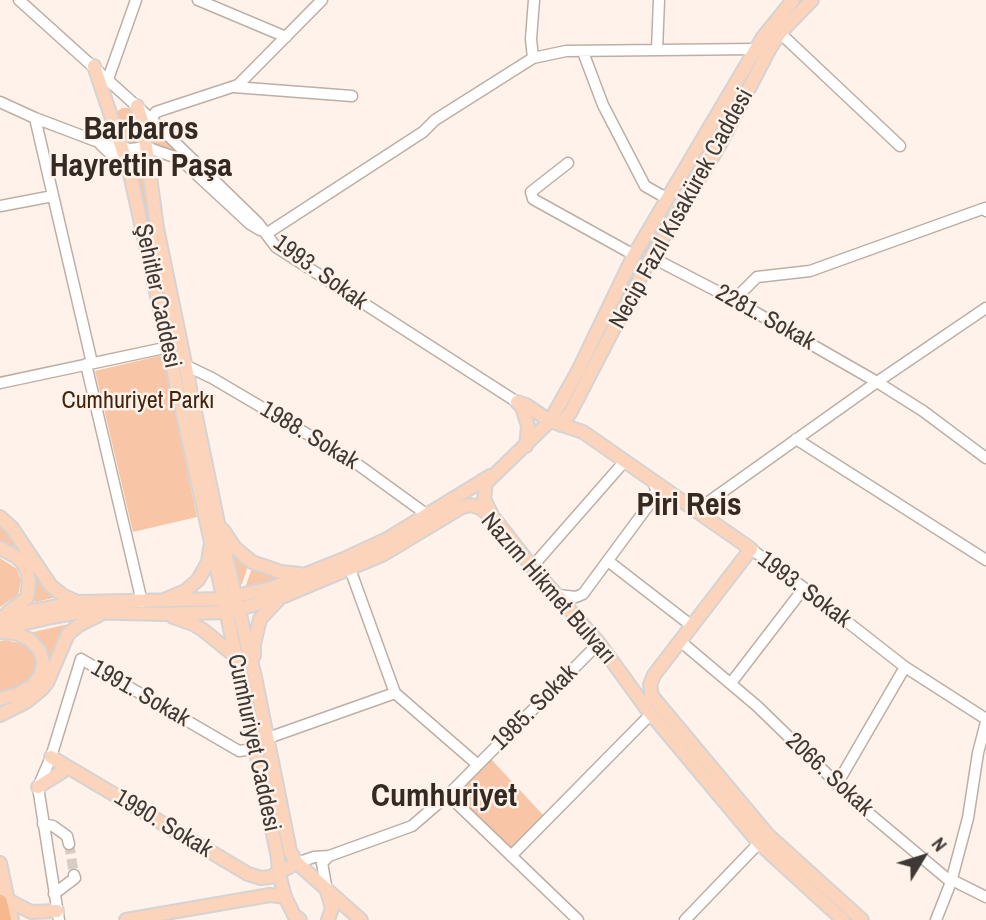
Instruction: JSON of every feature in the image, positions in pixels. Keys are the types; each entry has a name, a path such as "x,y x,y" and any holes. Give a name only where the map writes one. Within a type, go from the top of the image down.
{"highway":[{"path":"4,901 4,920"}],"main road":[{"name":"Necip Fazıl Kısakürek Caddesi","path":"556,423 634,256 768,29 793,0"},
{"name":"Necip Fazıl Kısakürek Caddesi","path":"556,423 570,413 651,257 719,146 769,50 780,33 812,0"},
{"path":"756,49 769,50"},
{"name":"Şehitler Caddesi","path":"94,66 130,171 210,540 231,604"},
{"name":"Şehitler Caddesi","path":"133,103 143,124 157,228 218,523 231,604"},
{"path":"634,256 651,257"},
{"path":"517,402 522,407 528,426 526,446"},
{"name":"1993. Sokak","path":"517,402 556,423 583,432 751,550"},
{"path":"494,518 484,499 486,483 556,423"},
{"name":"Nazım Hikmet Bulvarı","path":"231,604 387,539 498,471"},
{"name":"Nazım Hikmet Bulvarı","path":"0,623 68,614 231,604 284,596 401,545 462,507 471,505 480,508 494,518 532,567 599,643 651,714 764,839 843,920"},
{"path":"0,517 12,528 51,586 64,596 79,602"},
{"path":"218,523 235,548 252,562 281,572 304,574"},
{"path":"160,608 198,580 208,562 210,540"},
{"path":"0,548 15,555 22,562 29,581 27,598 0,623 29,639 40,651 43,662 41,675 32,686 18,694 0,699"},
{"path":"624,677 633,683 654,675 751,550"},
{"path":"255,677 254,644 260,618 284,596"},
{"name":"Nazım Hikmet Bulvarı","path":"0,623 79,602 142,602 160,608"},
{"name":"Cumhuriyet Caddesi","path":"231,604 236,656 278,858 279,874 285,897 297,918"},
{"name":"Cumhuriyet Caddesi","path":"231,604 255,677 290,851 297,863"},
{"path":"160,608 193,624 223,643 236,656"},
{"path":"0,715 26,702 42,689 68,634 79,625 104,613"},
{"name":"Nazım Hikmet Bulvarı","path":"654,675 650,685 652,696 764,839 862,920"},
{"name":"1990. Sokak","path":"51,757 248,874 261,878 279,874"},
{"path":"38,787 68,768"},
{"path":"0,863 4,901 12,920"},
{"path":"279,874 297,863 360,920"},
{"path":"327,891 332,908 328,920"},
{"path":"126,920 270,895 285,897"},
{"path":"4,901 32,912 58,916"}],"street":[{"name":"1993. Sokak","path":"19,0 151,118 258,223 276,247 517,402"},
{"path":"108,79 136,0"},
{"path":"198,0 286,37"},
{"path":"233,87 322,0"},
{"path":"533,58 531,39 534,0"},
{"path":"657,50 659,0"},
{"path":"780,33 900,146"},
{"path":"266,234 423,132 435,120 533,58 566,51 756,49"},
{"path":"583,52 603,105 645,186 668,199"},
{"path":"151,118 156,112 233,87 352,96"},
{"path":"0,102 94,141 122,148"},
{"path":"94,141 108,134 110,116 115,104 133,103"},
{"path":"35,118 142,602"},
{"path":"94,141 130,171"},
{"name":"1993. Sokak","path":"122,148 146,148 180,159 250,224 266,234"},
{"path":"150,177 153,165 166,154"},
{"path":"568,163 531,192 533,199 634,256"},
{"path":"0,206 53,195"},
{"path":"734,300 757,277 810,271 985,208 986,211"},
{"name":"2281. Sokak","path":"651,257 734,300 877,382 923,411 986,458"},
{"path":"697,510 986,308"},
{"path":"0,383 169,347"},
{"name":"1988. Sokak","path":"187,366 353,461 426,514"},
{"path":"796,439 986,560"},
{"path":"532,567 624,461"},
{"path":"558,595 576,597 583,594 651,502 656,491 654,482"},
{"name":"1993. Sokak","path":"751,550 905,667 986,720"},
{"path":"608,561 692,626"},
{"path":"350,569 395,693 478,765"},
{"path":"731,683 804,588"},
{"name":"2066. Sokak","path":"680,641 731,683 859,805 951,882 986,897"},
{"name":"1985. Sokak","path":"297,863 314,857 329,856 412,826 448,795 599,643"},
{"name":"1991. Sokak","path":"51,757 81,659 239,751 254,748"},
{"path":"838,784 905,667"},
{"path":"268,738 395,693"},
{"path":"511,856 651,714"},
{"path":"936,920 951,882 968,818 986,720"},
{"path":"51,757 38,787 58,916"},
{"path":"448,795 578,920"},
{"path":"43,824 53,826 67,835 69,844"},
{"path":"685,920 764,839"},
{"path":"327,891 323,863 329,856"},
{"path":"54,894 75,878 74,875"}],"green space":[{"path":"122,108 133,111 140,133 135,142 130,143 123,138 117,118 118,111"},
{"path":"146,120 183,156 153,144"},
{"path":"128,152 143,152 145,191 210,523 208,524 144,206"},
{"name":"Cumhuriyet Parkı","path":"163,355 197,517 133,532 95,371"},
{"path":"0,522 57,597 36,602 31,599 36,582 32,567 0,543"},
{"path":"231,550 249,563 242,584 239,584"},
{"path":"0,558 17,569 21,581 18,595 0,607"},
{"path":"253,565 293,575 246,590"},
{"path":"73,623 57,644 46,680 23,700 0,711 0,703 21,697 44,680 47,669 45,651 40,640 29,633"},
{"path":"0,641 27,645 37,661 28,681 13,690 0,693"},
{"path":"490,758 544,816 511,849 459,799 458,792"}],"tunnel":[{"path":"69,844 74,875"}],"district":[{"name":"Barbaros Hayrettin Paşa","path":"141,148"},
{"name":"Piri Reis","path":"689,506"},
{"name":"Cumhuriyet","path":"444,797"}]}
